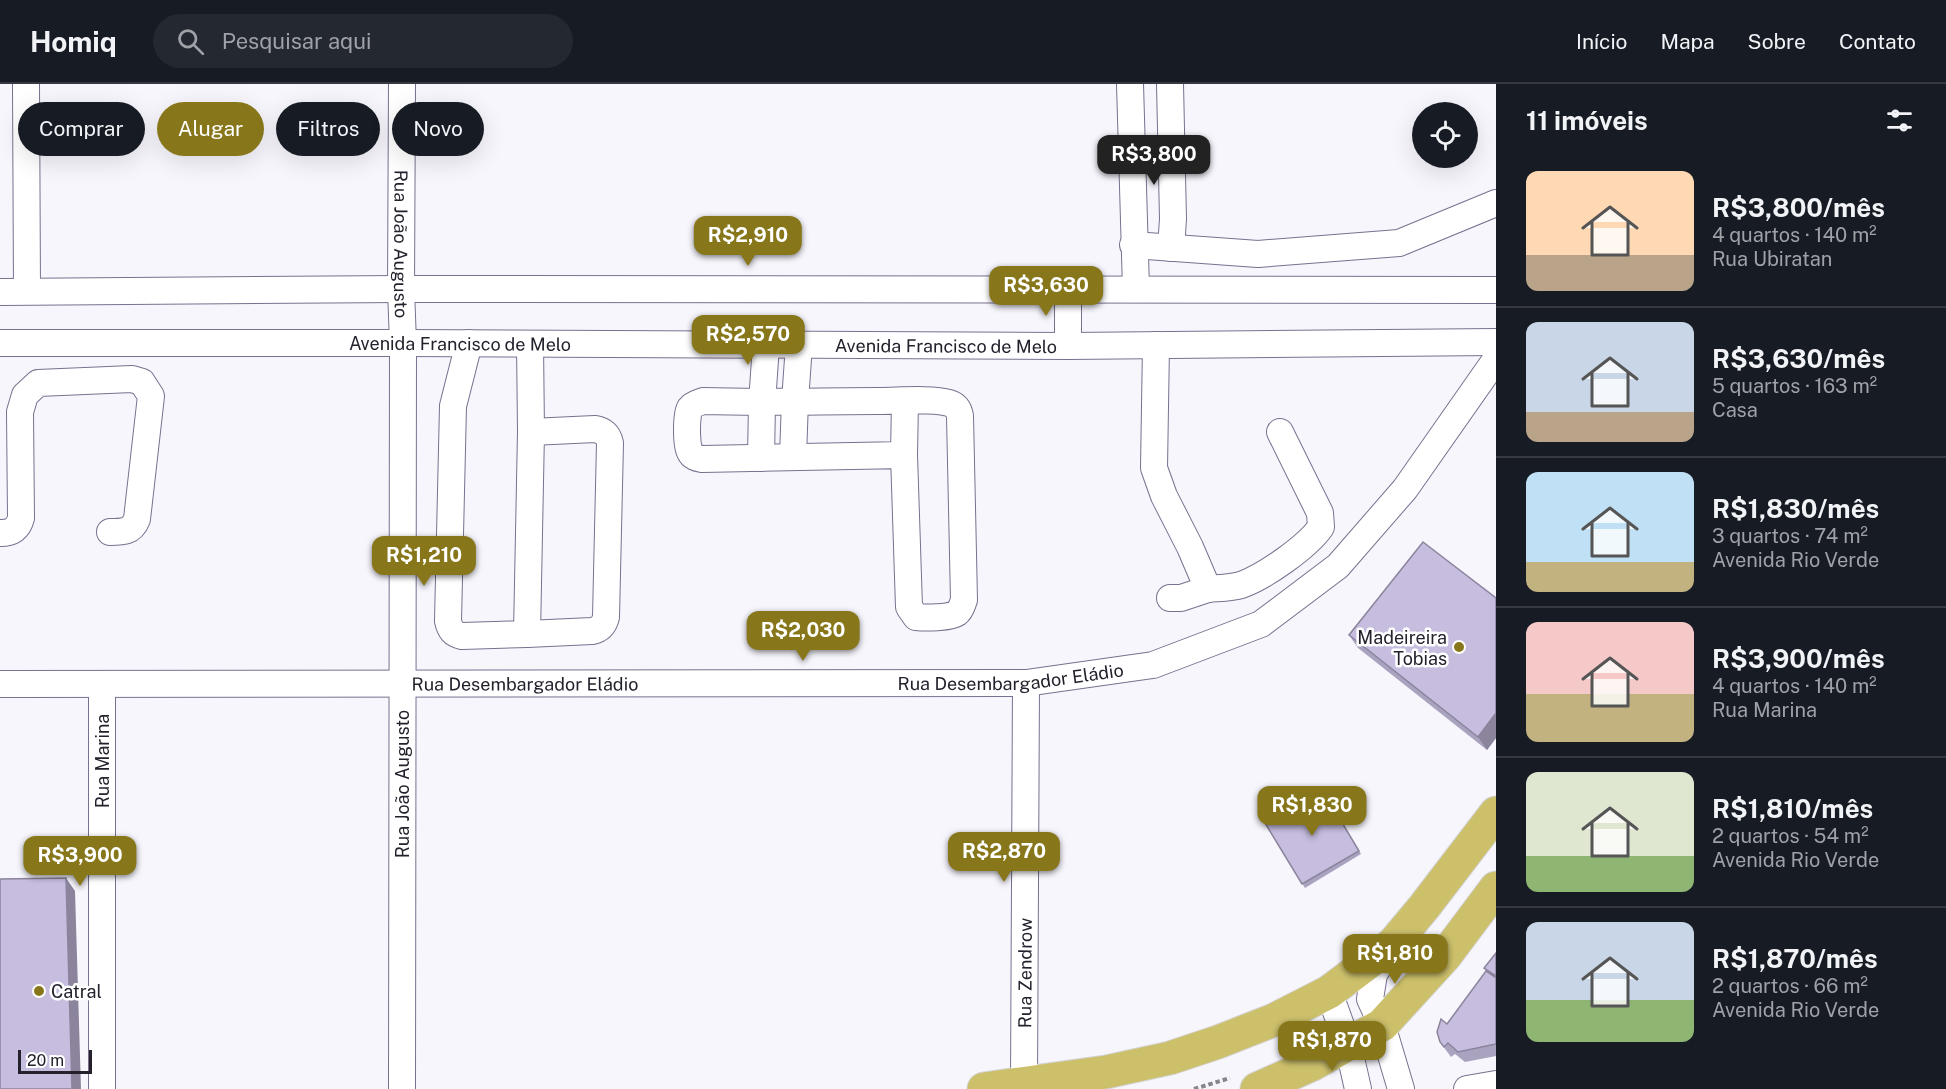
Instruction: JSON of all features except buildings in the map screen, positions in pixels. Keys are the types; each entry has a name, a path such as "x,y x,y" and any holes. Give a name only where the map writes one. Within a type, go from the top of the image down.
{"main road":[{"path":"984,1089 1106,1072 1170,1058 1274,1020 1329,992 1393,944 1496,813"},
{"path":"1257,1089 1313,1064 1382,1025 1445,956 1496,888"}],"street":[{"path":"26,84 27,291"},
{"name":"Rua João Augusto","path":"402,84 402,1089"},
{"path":"1130,84 1136,289"},
{"path":"1170,84 1173,219 1171,248"},
{"path":"1133,245 1258,254 1399,243 1496,203"},
{"path":"1068,289 1068,346"},
{"path":"0,291 1496,290"},
{"name":"Avenida Francisco de Melo","path":"0,343 1068,346 1496,342"},
{"path":"469,343 453,406 448,621 450,629 455,634 462,636 592,631 604,624 610,443 608,436 595,429 531,432"},
{"path":"527,634 531,432 530,344"},
{"path":"761,458 766,345"},
{"path":"793,456 799,345"},
{"path":"1156,345 1154,468 1164,496 1208,589"},
{"name":"Rua Desembargador Eládio","path":"0,684 1026,683 1153,665 1261,624 1338,566 1405,489 1496,359"},
{"path":"0,533 13,531 19,525 21,518 20,412 25,395 38,383 132,379 142,382 151,396 137,519 135,526 129,530 110,532"},
{"path":"904,455 702,459 695,458 689,452 687,445 690,409 703,401 762,403 905,401 946,402 953,405 960,416 964,600 962,608 950,616 916,617 909,607 904,455 905,401"},
{"path":"1170,598 1181,598 1208,589 1240,585 1269,572 1304,545 1322,527 1320,513 1280,432"},
{"name":"Rua Zendrow","path":"1024,1083 1026,683"},
{"name":"Rua Marina","path":"102,684 102,1089"},
{"path":"1393,944 1374,974 1371,999 1382,1025 1401,1089"},
{"path":"1329,992 1348,1045 1358,1089"},
{"path":"1467,1089 1496,1084"}],"place":[{"name":"Madeireira Tobias","path":"1459,647"},
{"name":"Catral","path":"39,991"}]}
